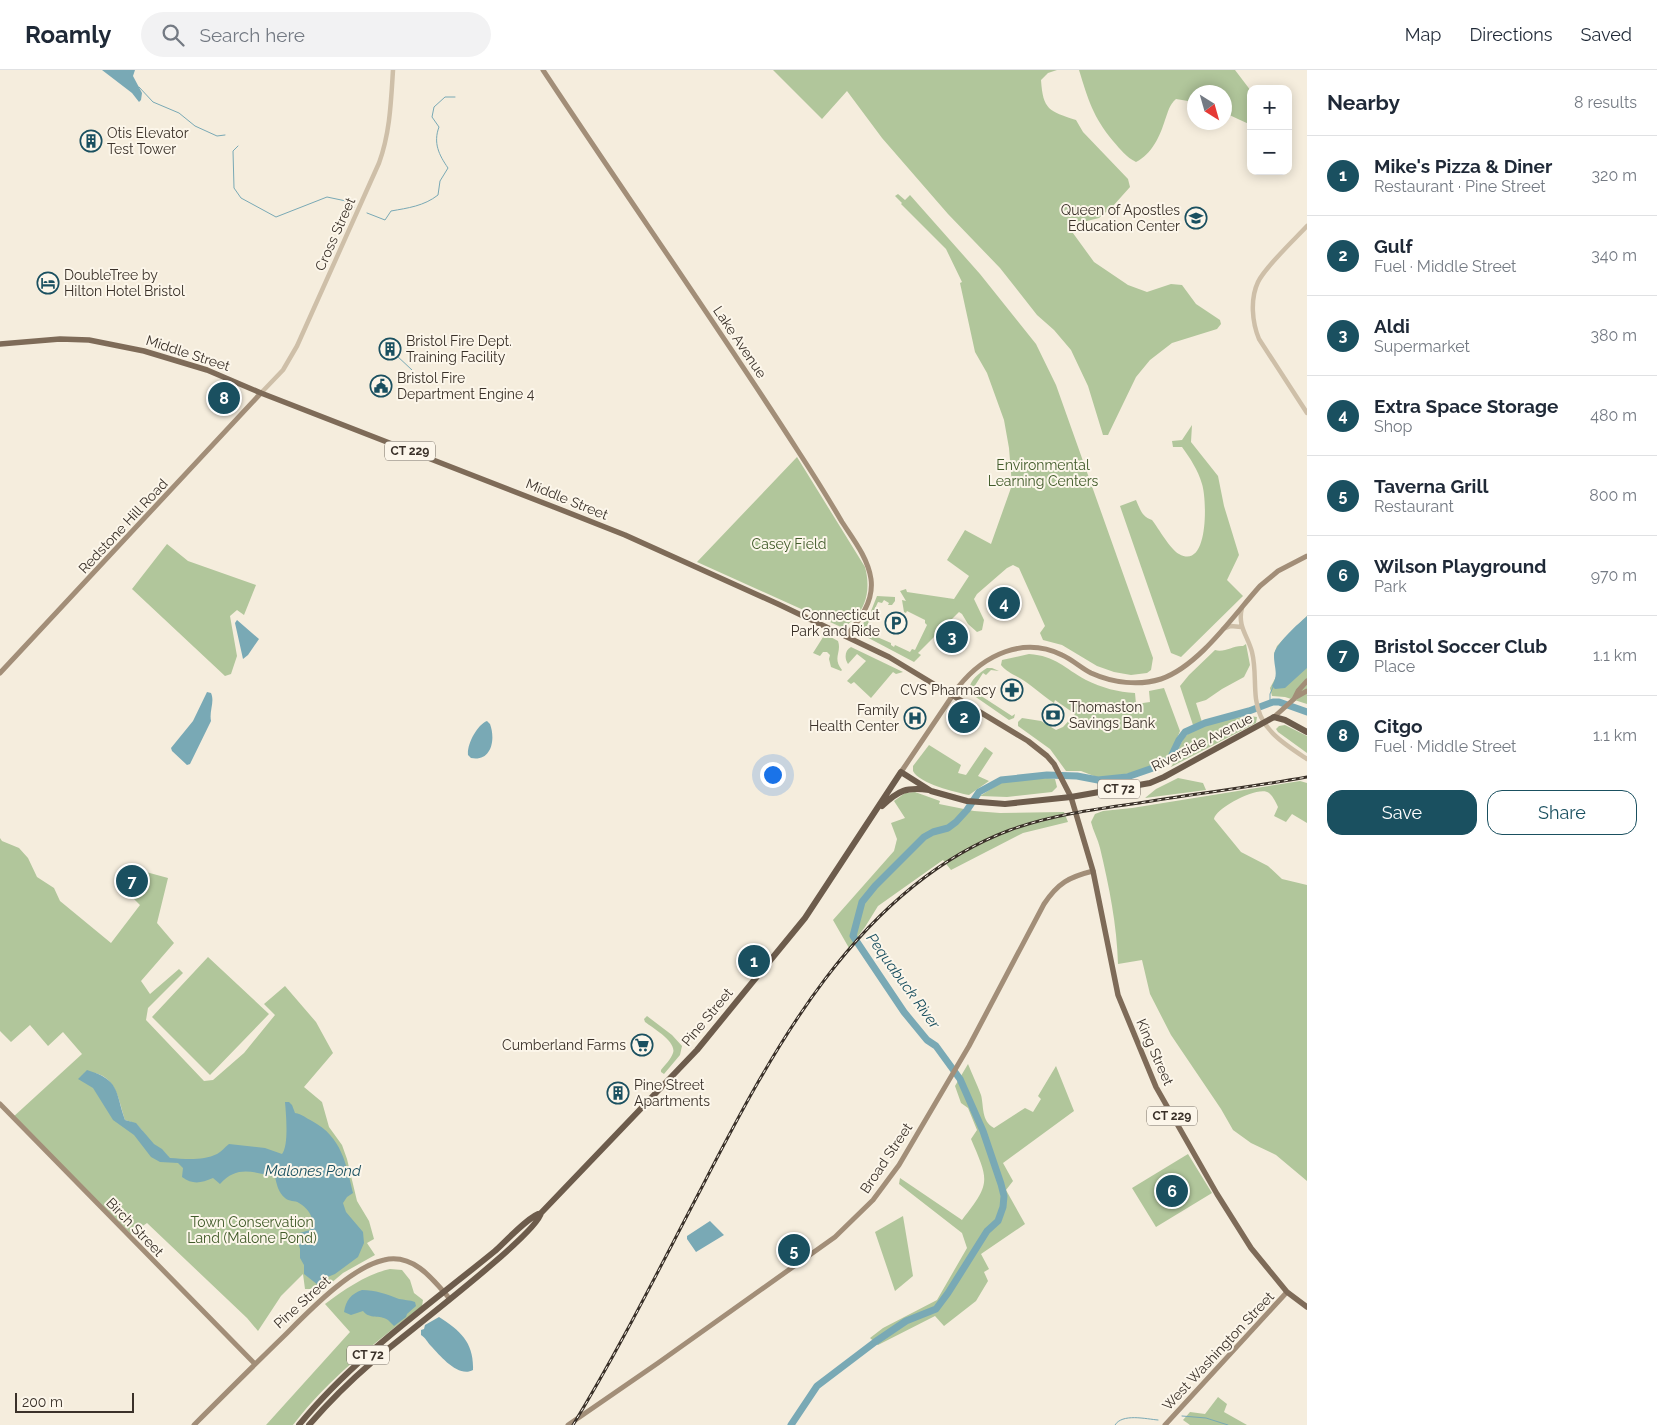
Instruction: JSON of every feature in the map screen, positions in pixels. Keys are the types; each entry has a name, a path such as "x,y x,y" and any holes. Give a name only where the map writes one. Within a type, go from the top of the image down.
{"highway":[{"name":"Riverside Avenue","path":"901,772 932,791 947,796 989,804 1017,803 1070,797 1150,783 1178,770 1274,717 1285,720 1307,732"},
{"name":"Pine Street","path":"449,1298 526,1233 540,1218 541,1213 716,1027 805,918 901,772"},
{"name":"CT 72","path":"873,816 897,792 915,788 932,791"},
{"name":"Pine Street","path":"444,1292 536,1214 541,1213"},
{"name":"CT 72","path":"299,1425 349,1371 444,1292"},
{"name":"CT 72","path":"309,1425 365,1367 449,1298"}],"main road":[{"name":"Lake Avenue","path":"542,70 719,331 860,550 868,566 871,591 865,611 846,636"},
{"name":"Middle Street","path":"0,344 76,339 115,344 191,364 617,532 846,636 889,657 953,694 1028,741 1047,756 1058,770 1070,797"},
{"name":"Redstone Hill Road","path":"0,673 261,393"},
{"name":"Pine Street","path":"901,772 968,674 995,655 1028,648 1050,650 1064,656 1091,673 1122,683 1147,682 1161,679 1186,666 1202,652 1270,577 1307,556"},
{"path":"1295,698 1298,691 1307,681"},
{"path":"1274,717 1295,698 1307,691"},
{"name":"King Street","path":"1070,797 1093,871 1118,995 1147,1070 1173,1119 1231,1217 1264,1266 1287,1292 1307,1308"},
{"name":"Broad Street","path":"568,1425 835,1237 874,1200 899,1165 950,1078 1044,904 1052,893 1066,881 1075,876 1093,871"},
{"name":"Birch Street","path":"0,1104 255,1364"},
{"name":"Pine Street","path":"194,1425 312,1309 340,1285 366,1267 385,1260 410,1262 423,1270 449,1298"},
{"name":"West Washington Street","path":"1165,1425 1287,1292"}],"street":[{"name":"Cross Street","path":"261,393 283,370 297,346 379,163 386,145 389,129 393,70"},
{"path":"1307,226 1260,278 1255,293 1253,312 1255,328 1259,339 1307,413"},
{"path":"1243,606 1240,615 1241,627 1249,639 1253,655 1256,701 1260,715 1264,724 1277,738 1307,759"},
{"path":"1222,629 1231,626 1241,627"}],"green space":[{"path":"773,70 1057,70 1048,73 1041,80 1044,98 1049,108 1076,120 1083,132 1128,179 1130,187 1099,218 1071,225 1070,229 1094,262 1128,285 1147,292 1171,284 1182,285 1196,304 1220,320 1221,324 1217,329 1172,343 1150,360 1136,377 1108,435 1103,435 1088,386 1071,350 1054,330 1037,315 1000,268 948,214 882,138 847,91 822,119"},
{"path":"1079,70 1235,70 1247,86 1247,123 1232,116 1232,85 1187,85 1187,101 1176,99 1174,101 1155,144 1142,159 1136,162 1129,158 1113,141 1096,116 1088,99"},
{"name":"Environmental Learning Centers","path":"898,194 905,200 910,195 980,274 1036,344 1056,385 1153,658 1151,670 1147,673 1131,675 1114,672 1097,666 1062,645 1043,640 1040,633 1045,626 1019,568 1013,565 977,594 974,599 984,620 982,630 977,632 959,612 918,653 921,655 914,662 859,633 877,596 895,597 892,605 888,605 889,603 884,600 882,603 878,602 866,628 869,629 868,633 891,643 894,647 895,645 910,652 912,649 915,650 927,625 925,620 907,611 906,613 904,612 902,600 906,601 900,591 906,589 907,592 954,599 969,576 947,560 965,530 991,544 1012,485 1009,448 1004,420 987,373 975,352 960,283 962,282 946,249 901,204 895,196"},
{"path":"1192,425 1191,442 1218,476 1224,506 1239,555 1227,580 1243,596 1181,657 1171,653 1120,506 1136,500 1144,515 1152,520 1168,543 1179,554 1189,556 1196,552 1204,531 1204,492 1196,469 1185,451 1182,447 1173,447 1172,441 1182,440"},
{"name":"Casey Field","path":"797,457 865,567 867,595 865,601 859,614 843,627 697,562"},
{"path":"167,544 188,561 256,585 244,615 237,610 230,616 237,656 231,674 225,676 132,589"},
{"path":"1307,616 1307,704 1285,697 1272,696 1270,688 1277,675 1274,654 1277,646"},
{"path":"825,634 838,641 837,658 841,671 831,667 830,655 827,652 823,652 820,656 813,653"},
{"path":"1246,644 1250,665 1244,677 1206,700 1196,703 1202,722 1193,725 1180,686 1215,650 1219,651"},
{"path":"851,647 903,672 896,674 893,672 871,698 854,682 851,684 847,681 866,661 857,654 848,664 846,654 847,650"},
{"path":"1029,654 1053,660 1098,685 1116,691 1135,693 1136,704 1150,702 1149,691 1164,688 1180,731 1170,755 1166,760 1151,767 1126,774 1099,778 1081,771 1066,771 1050,749 1018,726 1018,722 1022,718 1041,721 1056,730 1063,727 1075,714 1055,700 1054,703 1001,665 1002,660"},
{"path":"987,668 999,671 991,670 986,675 983,673 974,687 977,689 975,692 1012,716 1015,714 1014,718 1009,720 970,693 972,682"},
{"path":"1249,716 1257,717 1256,723 1171,767 1185,737 1198,727"},
{"path":"1285,725 1307,736 1307,753 1276,729 1279,726"},
{"path":"929,745 961,765 958,773 966,775 985,747 993,753 978,776 989,781 969,795 938,787 923,780 913,771 913,766"},
{"path":"1178,778 1203,783 1206,790 1145,798 1156,789"},
{"path":"1055,779 1057,787 1052,792 1007,797 980,796 1002,782"},
{"path":"1300,781 1307,783 1307,823 1292,814 1286,822 1274,816 1278,807 1270,794 1264,791 1238,799 1222,809 1214,819 1241,852 1268,866 1282,879 1307,885 1307,1181 1276,1155 1251,1143 1233,1130 1171,1035 1150,994 1142,960 1118,964 1116,935 1109,891 1099,845 1091,822 1095,814 1103,811"},
{"path":"915,792 940,801 939,804 974,811 1000,813 1064,812 1068,822 1023,833 951,870 943,860 878,906 849,948 833,920 894,851 897,839 891,823 905,818 894,801 905,793"},
{"name":"Town Conservation Land (Malone Pond)","path":"0,838 2,841 19,848 28,858 37,877 54,888 60,901 111,943 140,905 134,899 146,872 168,878 157,923 174,943 141,981 150,994 179,969 183,973 148,1008 146,1020 204,1081 213,1080 244,1053 275,1015 264,1004 285,986 316,1022 333,1053 304,1087 322,1102 329,1127 342,1145 357,1201 369,1221 374,1239 367,1243 375,1255 343,1273 324,1289 305,1289 303,1274 281,1296 258,1331 247,1318 147,1223 131,1234 12,1118 82,1054 63,1032 48,1046 30,1025 11,1042 0,1031","holes":["95,1073 113,1085 125,1120 136,1124 149,1140 169,1158 115,1113"]},
{"path":"208,957 269,1014 210,1075 152,1017"},
{"path":"647,1016 672,1035 682,1046 680,1055 664,1074 661,1070 671,1057 673,1049 664,1036 645,1022 644,1019"},
{"path":"968,1064 981,1095 985,1117 994,1128 1025,1108 1033,1112 1041,1099 1038,1096 1056,1066 1074,1111 1003,1163 1013,1181 1006,1190 1025,1224 981,1254 989,1269 984,1272 988,1281 976,1301 944,1326 935,1316 878,1345 870,1338 883,1328 937,1300 967,1248 962,1233 899,1184 900,1178 962,1220 978,1198 984,1181 984,1173 971,1139 977,1130 968,1108 961,1103 955,1086"},
{"path":"1188,1154 1212,1193 1156,1227 1132,1188"},
{"path":"903,1216 913,1276 895,1291 875,1232"},
{"path":"390,1269 402,1270 410,1280 414,1293 423,1300 422,1306 370,1347 338,1376 322,1391 293,1425 266,1425 350,1332 325,1304 365,1278"},
{"path":"1218,1397 1227,1404 1224,1412 1247,1425 1190,1425 1183,1420 1190,1412 1205,1414"}],"water":[{"path":"102,70 135,70 133,76 142,93 141,100 139,102 132,93"},
{"path":"1307,616 1307,668 1285,688 1275,689 1272,686 1276,674 1275,650"},
{"path":"237,620 259,639 243,659 235,623"},
{"path":"207,692 211,693 212,696 211,721 190,764 187,765 171,748 193,721"},
{"path":"487,721 492,730 490,748 483,757 471,758 468,755 468,751 471,740 480,726"},
{"name":"Malones Pond","path":"87,1070 98,1074 111,1083 115,1088 125,1120 136,1123 154,1144 162,1149 170,1158 206,1158 218,1153 229,1144 265,1148 282,1154 286,1144 285,1102 289,1102 295,1113 322,1127 330,1135 341,1152 353,1193 343,1203 346,1212 363,1232 364,1243 358,1257 335,1274 325,1278 318,1285 304,1274 304,1265 300,1258 296,1234 310,1230 312,1218 303,1205 283,1196 278,1188 275,1177 260,1173 239,1172 226,1178 220,1184 213,1178 197,1182 186,1180 182,1177 183,1168 178,1163 160,1162 151,1157 134,1135 113,1120 93,1088 78,1079"},
{"path":"710,1221 724,1235 696,1252 687,1236"},
{"path":"362,1290 413,1301 416,1306 394,1326 385,1318 369,1315 363,1311 351,1315 344,1312 350,1298"},
{"path":"439,1317 454,1327 465,1339 471,1352 473,1370 468,1372 456,1369 440,1356 421,1335 421,1330 424,1329 425,1325"}],"waterway":[{"path":"139,87 153,102 179,113 195,126 217,136 225,135"},
{"path":"367,213 385,220 391,211 410,208 433,199 438,195 440,181 448,168 438,149 437,133 439,127 432,117 434,107 445,97 455,97"},
{"path":"238,146 233,151 234,188 241,198 276,217 327,197 346,201 354,207"},
{"path":"396,355 412,370"},
{"path":"1270,703 1270,694 1273,687"},
{"name":"Pequabuck River","path":"791,1425 817,1386 906,1321 936,1309 987,1231 998,1221 1003,1207 1004,1196 1001,1184 983,1131 960,1079 936,1046 927,1040 904,1012 853,936 862,902 875,886 924,837 933,832 948,828 967,810 979,792 1001,780 1047,775 1077,776 1098,780 1127,777 1153,768 1170,759 1185,732 1205,723 1249,711 1273,702 1279,702 1307,712"},
{"path":"1182,1416 1206,1418 1228,1425"},
{"path":"1115,1425 1118,1421 1129,1418 1158,1420"}],"railway":[{"path":"573,1425 623,1337 758,1082 790,1029 825,979 864,932 908,891 956,856 1010,830 1057,816 1307,777"}],"place":[{"name":"Otis Elevator Test Tower","path":"91,141"},
{"name":"Queen of Apostles Education Center","path":"1196,218"},
{"name":"DoubleTree by Hilton Hotel Bristol","path":"48,283"},
{"name":"Bristol Fire Dept. Training Facility","path":"390,349"},
{"name":"Bristol Fire Department Engine 4","path":"381,386"},
{"name":"Citgo","path":"224,398"},
{"name":"Extra Space Storage","path":"1004,603"},
{"name":"Connecticut Park and Ride","path":"896,623"},
{"name":"Aldi","path":"952,637"},
{"name":"CVS Pharmacy","path":"1012,690"},
{"name":"Thomaston Savings Bank","path":"1053,715"},
{"name":"Gulf","path":"964,717"},
{"name":"Family Health Center","path":"915,718"},
{"name":"Bristol Soccer Club","path":"132,881"},
{"name":"Mike's Pizza & Diner","path":"754,961"},
{"name":"Cumberland Farms","path":"642,1045"},
{"name":"Pine Street Apartments","path":"618,1093"},
{"name":"Wilson Playground","path":"1172,1191"},
{"name":"Taverna Grill","path":"794,1250"}]}
